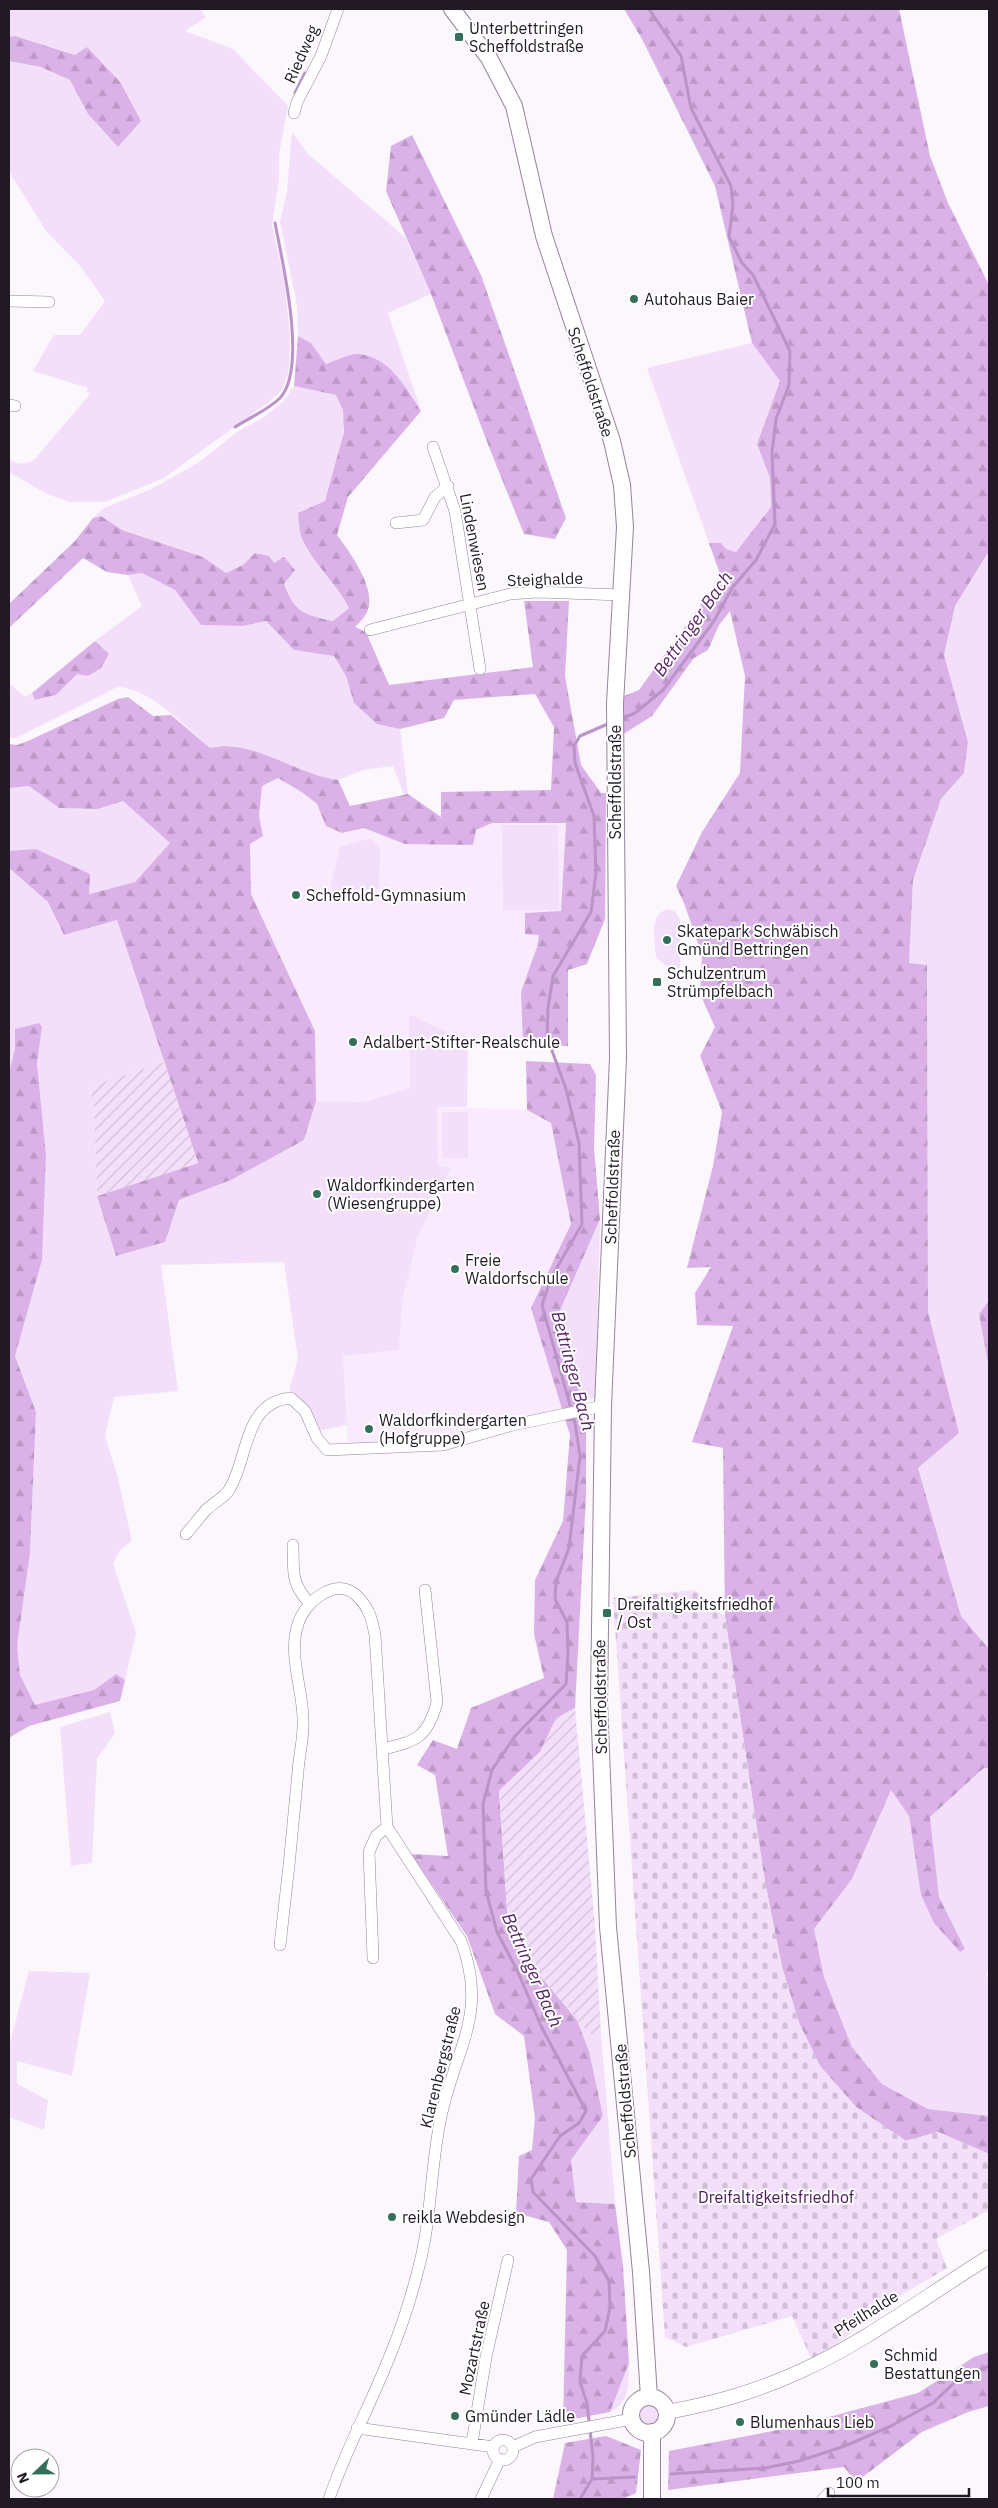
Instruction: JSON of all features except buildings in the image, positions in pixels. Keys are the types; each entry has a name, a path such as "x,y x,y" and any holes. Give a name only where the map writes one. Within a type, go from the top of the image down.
{"main road":[{"name":"Scheffoldstraße","path":"452,9 489,58 514,106 544,236 612,441 622,485 625,527 615,703 618,1058 597,1407 599,1702 608,1928 641,2272 649,2397"},
{"path":"649,2397 661,2401 667,2412 664,2425 652,2432 640,2430 632,2419 635,2405 642,2399 649,2397"},
{"path":"652,2432 652,2499"}],"street":[{"name":"Riedweg","path":"294,113 297,102 321,56 338,9"},
{"path":"9,301 49,302"},
{"name":"Lindenwiesen","path":"433,447 456,511 470,603"},
{"name":"Lindenwiesen","path":"396,523 423,520 435,497 448,486"},
{"name":"Steighalde","path":"370,630 510,594 538,592 621,595"},
{"path":"470,603 480,669"},
{"path":"186,1534 206,1510 228,1491 241,1462 249,1430 258,1416 276,1399 291,1398 305,1411 316,1438 327,1450 443,1445 510,1426 597,1407"},
{"path":"293,1545 295,1584 309,1603"},
{"path":"280,1945 290,1869 304,1725 295,1651 298,1624 309,1603 326,1591 340,1590 353,1593 364,1603 371,1615 375,1636 384,1749 387,1827 376,1836 369,1852 373,1958"},
{"path":"384,1749 410,1742 425,1733 433,1719 437,1702 425,1590"},
{"name":"Klarenbergstraße","path":"329,2499 357,2428 391,2353 419,2268 432,2198 440,2119 448,2085 470,2024 473,2004 469,1962 462,1941 387,1827"},
{"name":"Pfeilhalde","path":"667,2412 716,2403 801,2371 842,2349 989,2256"},
{"name":"Mozartstraße","path":"472,2443 486,2358 508,2260"},
{"path":"512,2447 535,2438 632,2419"},
{"path":"357,2428 494,2447 503,2440 512,2447"},
{"path":"494,2447 496,2456 500,2459"},
{"path":"500,2459 510,2457 512,2447"},
{"path":"481,2499 500,2459"}],"shaded area":[{"path":"278,778 303,793 317,805 327,826 342,833 364,828 405,844 476,830 492,823 566,823 561,912 525,913 539,935 537,947 521,992 523,1045 468,1042 409,1014 410,1088 364,1102 316,1101 315,1031 251,894 250,844 263,836 259,816 262,786"},
{"path":"437,1107 527,1110 551,1123 571,1224 531,1308 562,1409 440,1442 348,1444 343,1356 399,1350 402,1302 418,1237 451,1167 438,1166"}],"green space":[{"path":"9,9 200,9 206,17 185,31 233,49 288,106 279,155 279,179 272,225 284,279 290,334 289,370 282,390 270,401 164,478 105,502 70,502 47,494 9,472 9,459 22,463 35,459 90,394 86,391 88,388 33,371 54,335 80,335 105,301 81,267 46,231 9,171 9,61 41,67 70,80 88,114 118,147 140,121 87,47 76,55 15,36 9,37"},
{"path":"624,9 899,9 930,156 948,203 989,285 989,551 955,606 944,655 968,742 964,773 941,799 913,880 909,963 927,965 928,1312 959,1433 918,1468 961,1616 989,1649 989,1768 984,1768 930,1817 939,1897 965,1949 960,1952 934,1923 921,1895 909,1816 891,1790 852,1879 814,1929 824,1977 852,2047 882,2084 928,2109 989,2116 989,2154 938,2132 906,2141 856,2107 820,2066 799,2023 782,1967 765,1882 725,1617 723,1448 692,1442 733,1326 697,1325 695,1293 711,1267 687,1268 713,1166 722,1112 700,1056 715,1027 700,994 702,955 676,886 702,832 740,773 745,676 730,611 719,625 708,650 694,658 652,716 622,735 624,696 639,690 721,577 709,543 721,543 726,549 736,552 771,507 770,478 757,444 780,381 752,343 715,186 642,39"},
{"path":"15,36 75,55 87,47 120,82 141,121 118,147 88,114 70,80 41,67 9,61 9,37"},
{"path":"292,132 308,154 405,237 431,294 388,313 421,411 394,372 358,354 326,364 311,343 298,336 297,305 280,222 287,192"},
{"path":"412,135 481,275 566,518 555,539 524,534 431,294 386,191 391,146"},
{"path":"298,336 311,343 326,364 355,354 380,361 403,383 421,411 348,497 337,535 361,571 369,593 367,612 355,627 366,632 389,685 533,667 524,601 569,601 565,676 581,765 601,793 606,793 605,919 587,964 568,970 568,1046 523,1045 521,992 537,947 539,935 525,934 525,913 561,911 566,823 492,823 476,830 473,845 405,844 364,828 342,833 326,826 317,804 278,778 262,786 259,816 263,836 250,844 251,894 315,1031 316,1101 304,1140 231,1180 179,1200 165,1242 116,1256 97,1196 198,1163 117,920 64,935 48,902 9,868 9,851 36,849 90,874 89,894 135,882 170,843 123,801 98,809 59,808 29,786 9,788 9,744 17,745 28,741 118,699 128,697 153,716 171,715 210,748 226,746 258,752 322,777 338,780 350,806 408,794 441,817 441,792 551,790 554,727 535,694 454,700 444,718 400,729 377,724 354,703 346,676 334,656 294,650 266,621 243,626 201,625 175,590 142,573 128,575 107,572 83,558 9,628 9,604 75,541 93,518 101,516 122,530 203,557 226,573 243,565 255,553 269,556 274,563 284,557 295,570 284,584 292,601 302,611 315,617 333,621 349,608 338,590 311,555 300,533 298,513 325,501 344,432 343,410 336,395 294,386"},
{"path":"752,343 780,381 757,444 770,478 771,507 736,552 726,549 721,543 709,543 647,368"},
{"path":"294,386 336,395 343,409 344,422 338,458 307,549 341,591 349,608 333,621 305,615 291,602 274,563 255,553 243,565 226,573 203,557 122,530 101,516 93,518 102,509 151,489 198,463 237,432 261,419 283,402"},
{"path":"989,551 989,1649 961,1616 918,1467 959,1433 928,1312 927,965 909,964 913,880 941,799 964,773 968,742 944,655 955,606"},
{"path":"142,573 175,590 201,625 243,626 266,621 294,650 334,656 346,676 354,703 377,724 400,729 408,794 404,795 393,766 363,770 338,780 325,778 218,746 210,748 155,701 129,689 117,687 16,738 9,738 9,683 25,697 32,693 35,700 56,695 77,674 109,654 95,641 142,606 128,575"},
{"path":"95,641 109,654 101,668 88,676 77,674 56,695 35,700 32,693"},
{"path":"29,786 59,808 98,809 123,801 170,843 135,882 88,894 9,865 9,788"},
{"path":"502,825 558,825 559,910 503,910"},
{"path":"371,838 380,849 379,888 356,897 345,891 332,894 331,885 340,847"},
{"path":"9,868 48,902 64,935 117,920 164,1062 89,1087 94,1106 97,1196 116,1256 165,1242 179,1200 231,1180 304,1140 316,1101 364,1102 410,1088 409,1014 468,1042 467,1107 437,1107 438,1166 451,1167 418,1237 402,1302 399,1350 343,1356 347,1425 317,1431 308,1409 289,1390 298,1359 284,1262 161,1265 178,1391 114,1397 105,1436 117,1474 132,1541 120,1550 113,1564 136,1633 125,1680 116,1674 94,1690 35,1706 20,1675 17,1646 30,1553 36,1412 15,1356 42,1260 46,1155 37,1063 42,1027 15,1030 15,1049 9,1073"},
{"name":"Skatepark Schwäbisch Gmünd Bettringen","path":"667,909 676,912 680,920 680,976 656,958 655,923 661,912"},
{"path":"39,1023 42,1027 37,1063 46,1155 42,1260 15,1356 36,1412 30,1553 17,1646 20,1675 35,1705 94,1690 116,1674 125,1680 120,1701 29,1726 9,1738 9,1073 15,1049 15,1029"},
{"path":"526,1061 590,1064 596,1075 594,1148 600,1219 558,1315 586,1416 586,1496 575,1708 556,1719 540,1752 499,1791 509,1938 577,2020 589,2051 603,2116 571,2160 576,2202 615,2204 623,2266 629,2363 610,2412 563,2421 567,2250 549,2222 516,2213 519,2156 532,2150 535,2118 524,2036 495,2014 467,1936 411,1854 448,1856 435,1775 417,1765 433,1740 457,1749 471,1708 544,1678 534,1634 535,1580 563,1521 570,1435 531,1308 571,1224 551,1123 527,1110"},
{"path":"164,1062 198,1163 97,1196 94,1106 89,1087"},
{"path":"442,1112 468,1112 468,1158 442,1158"},
{"path":"600,1219 595,1397 582,1402 558,1315"},
{"path":"989,1303 989,1368 979,1314"},
{"name":"Dreifaltigkeitsfriedhof","path":"695,1590 725,1617 765,1882 782,1967 799,2023 820,2066 856,2107 906,2141 938,2132 989,2154 989,2210 936,2239 947,2268 891,2301 833,2347 811,2358 792,2316 686,2347 665,2337 613,1598"},
{"path":"575,1708 595,1925 601,2034 589,2034 509,1938 499,1791 540,1752 556,1718"},
{"path":"110,1712 115,1733 97,1759 92,1863 71,1866 60,1727"},
{"path":"985,1768 989,1768 989,1970 986,1976 989,1978 989,2116 928,2109 882,2084 852,2047 824,1977 814,1929 852,1879 891,1790 909,1816 921,1895 965,1949 939,1897 930,1817"},
{"path":"29,1971 90,1973 72,2076 17,2061 17,2084 48,2100 44,2130 9,2117 9,2046"},
{"path":"577,2020 589,2034 601,2034 615,2204 576,2202 571,2160 603,2116 589,2051"},
{"path":"989,2352 989,2406 968,2412 922,2432 856,2482 844,2467 668,2490 669,2451 788,2428 918,2393 974,2357"},
{"path":"629,2363 628,2385 625,2398 617,2408 610,2412"},
{"path":"649,2404 657,2407 660,2415 657,2423 649,2426 641,2423 638,2415 641,2407"},
{"path":"606,2436 641,2450 636,2493 623,2499 553,2499 565,2443"}],"waterway":[{"name":"Bettringer Bach","path":"621,719 635,713 663,690 714,621 732,588 756,560 775,524 772,453 776,419 789,385 790,351 753,275 742,263 729,237 733,205 731,186 691,108 681,56 649,9"},
{"path":"295,93 305,73"},
{"path":"235,427 280,398 288,383 292,363 291,313 275,223"},
{"name":"Bettringer Bach","path":"580,2499 592,2479 593,2457 587,2403 580,2382 582,2356 605,2331 610,2308 609,2281 595,2256 533,2192 531,2179 560,2136 579,2123 586,2111 541,2026 517,1970 497,1932 486,1891 483,1804 492,1770 515,1736 566,1684 568,1655 567,1622 555,1599 556,1582 569,1548 580,1456 575,1423 542,1305 551,1278 582,1224 579,1143 566,1089 547,1037 548,1008 553,976 591,912 596,873 594,816 575,763 574,746 580,736 610,723"},
{"path":"671,2474 765,2468 799,2461 845,2446 891,2426 933,2403 958,2379 989,2366"},
{"path":"592,2479 635,2477"}],"place":[{"name":"Unterbettringen Scheffoldstraße","path":"459,37"},
{"name":"Autohaus Baier","path":"634,299"},
{"name":"Scheffold-Gymnasium","path":"296,895"},
{"name":"Skatepark Schwäbisch Gmünd Bettringen","path":"667,940"},
{"name":"Schulzentrum Strümpfelbach","path":"657,982"},
{"name":"Adalbert-Stifter-Realschule","path":"353,1042"},
{"name":"Waldorfkindergarten (Wiesengruppe)","path":"317,1194"},
{"name":"Freie Waldorfschule","path":"455,1269"},
{"name":"Waldorfkindergarten (Hofgruppe)","path":"369,1429"},
{"name":"Dreifaltigkeitsfriedhof / Ost","path":"607,1613"},
{"name":"reikla Webdesign","path":"392,2217"},
{"name":"Schmid Bestattungen","path":"874,2364"},
{"name":"Gmünder Lädle","path":"455,2416"},
{"name":"Blumenhaus Lieb","path":"740,2422"}]}
